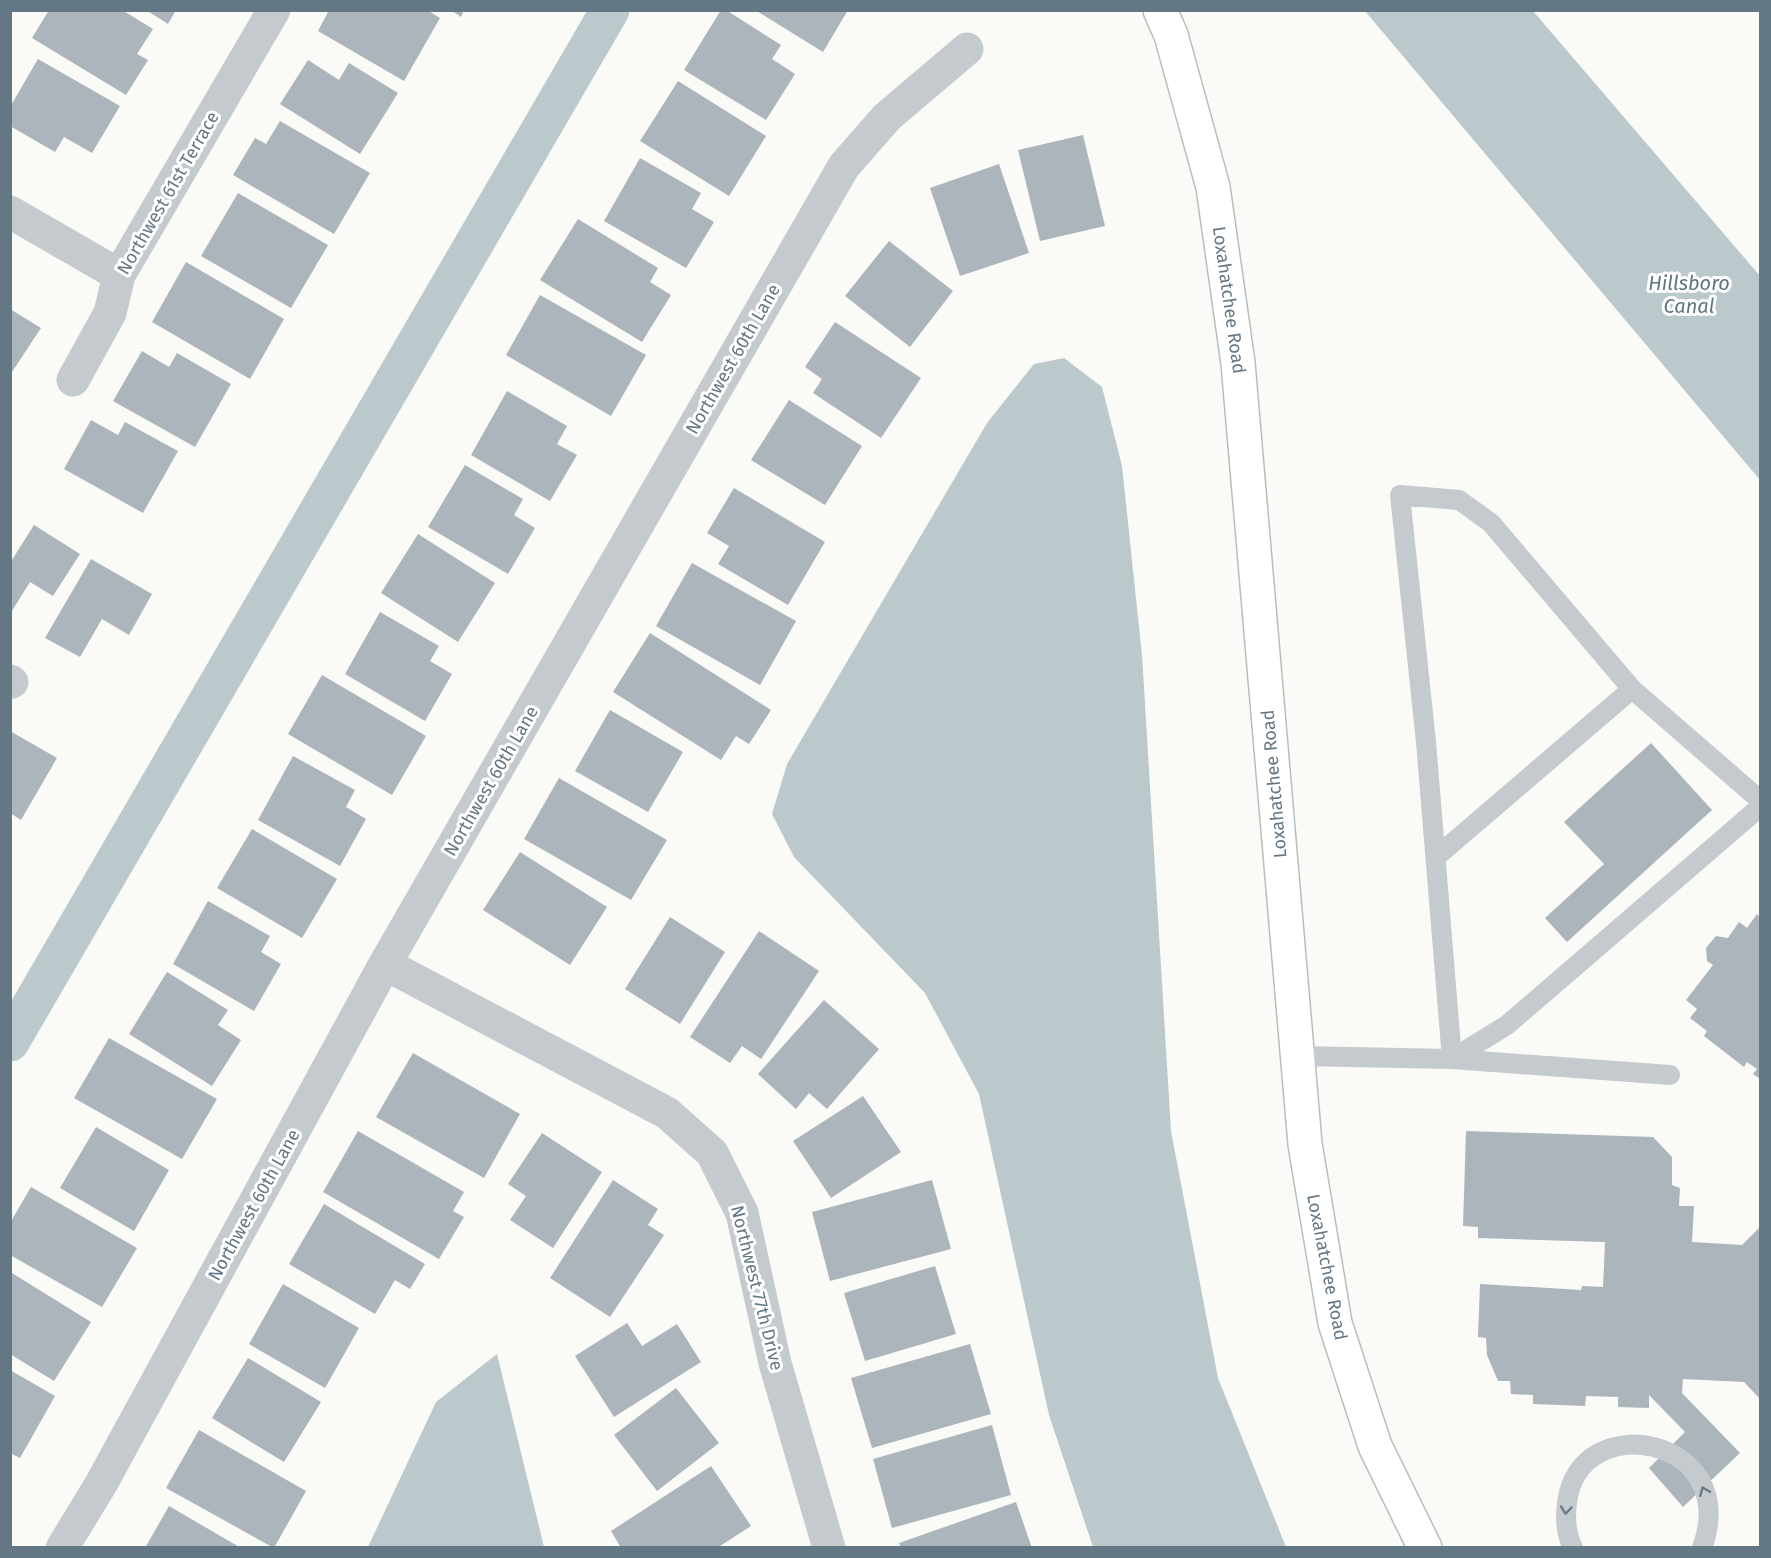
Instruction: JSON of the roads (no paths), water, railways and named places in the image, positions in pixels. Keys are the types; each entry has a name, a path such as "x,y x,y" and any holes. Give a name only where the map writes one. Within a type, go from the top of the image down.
{"main road":[{"name":"Loxahatchee Road","path":"1160,10 1171,35 1213,187 1237,351 1305,1144 1335,1323 1375,1446 1425,1548"}],"street":[{"name":"Northwest 61st Terrace","path":"73,380 110,313 119,275 274,10"},
{"name":"Northwest 60th Lane","path":"62,1548 101,1484 385,964 844,166 887,117 967,49"},
{"path":"10,212 119,275"},
{"name":"Northwest 77th Drive","path":"385,964 668,1113 712,1153 742,1212 775,1363 829,1548"}],"lane":[{"path":"1452,1059 1436,857 1400,495 1459,500 1491,523 1632,689 1761,800"},
{"path":"1436,857 1632,689"},
{"path":"1452,1059 1507,1024 1761,807"},
{"path":"1298,1056 1452,1059 1670,1075"},
{"path":"1573,1548 1565,1518 1568,1494 1578,1473 1596,1456 1617,1446 1642,1443 1665,1449 1684,1461 1699,1479 1710,1513 1702,1548"}],"water":[{"name":"Hillsboro Canal","path":"1365,11 1533,11 1760,276 1760,480"},
{"path":"1064,358 1102,387 1122,466 1142,655 1171,1131 1218,1378 1286,1547 1093,1547 1049,1415 979,1094 925,993 794,857 772,814 787,764 987,423 1034,364"},
{"path":"497,1354 544,1547 368,1547 436,1402"}],"waterway":[{"path":"10,1042 610,10"}]}
